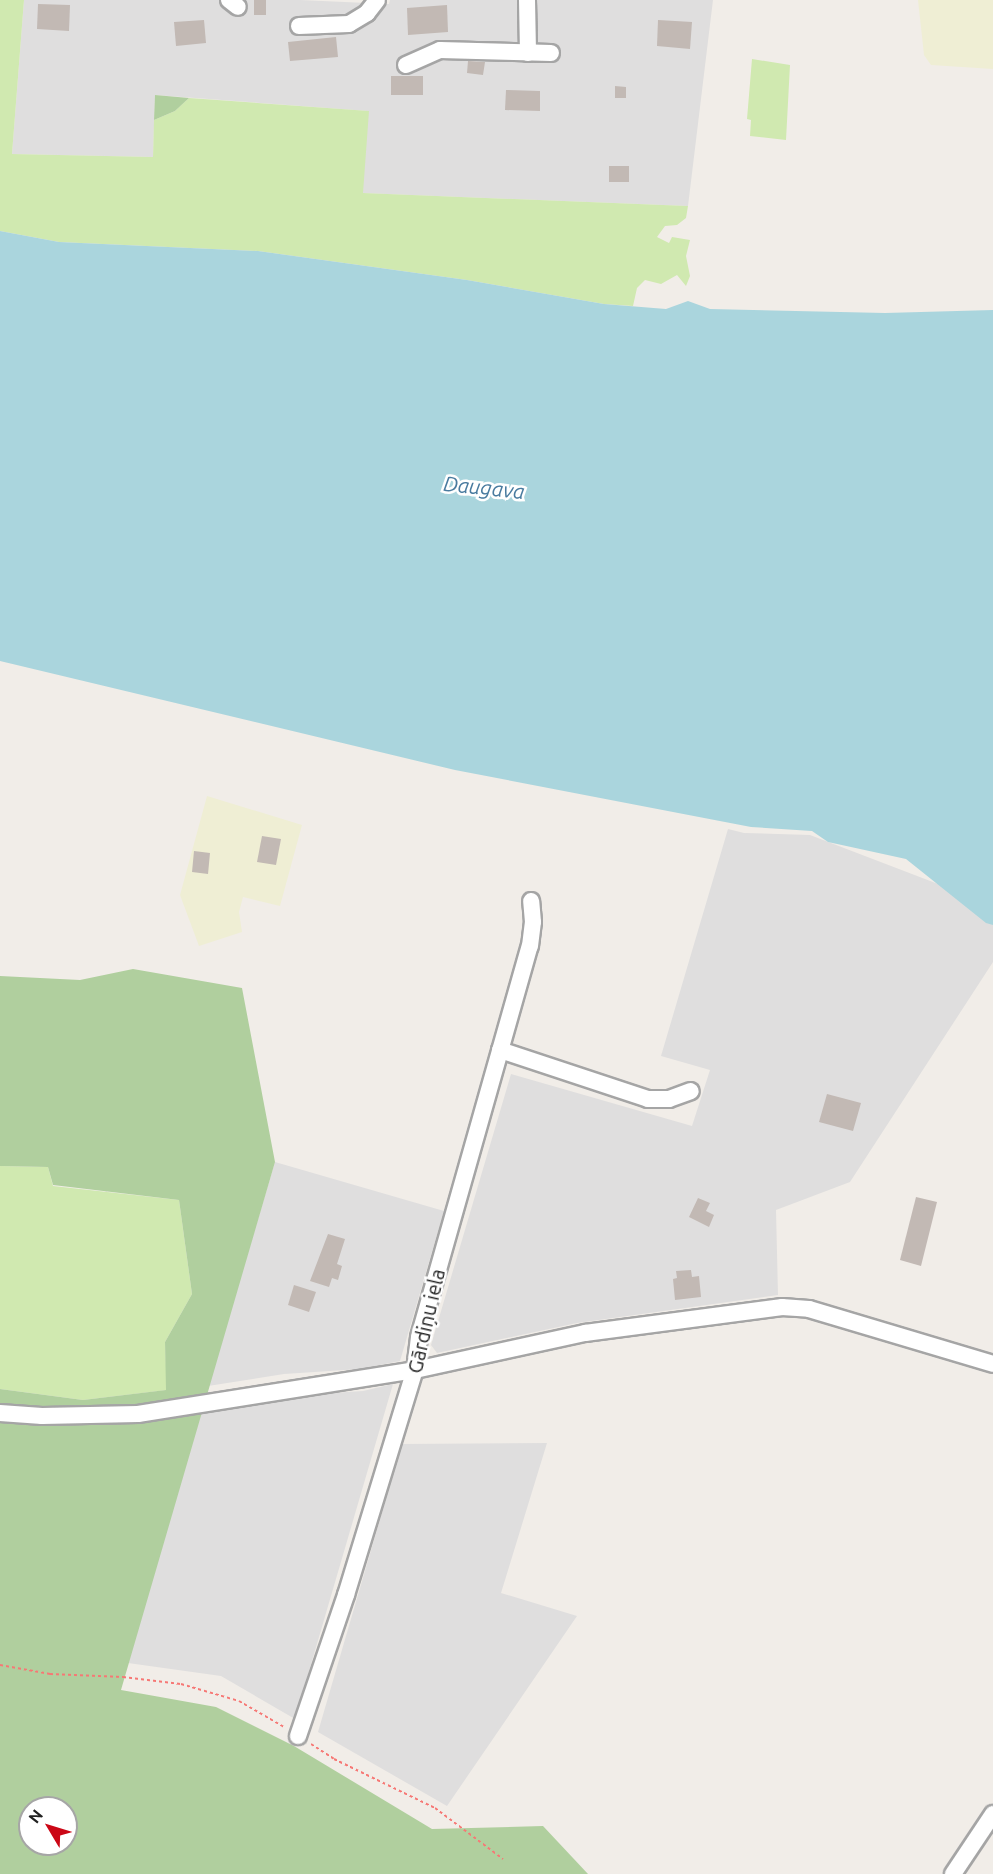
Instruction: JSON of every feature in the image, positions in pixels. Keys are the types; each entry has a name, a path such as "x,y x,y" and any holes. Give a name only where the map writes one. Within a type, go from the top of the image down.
{"street":[{"path":"299,26 349,24 367,13 377,0"},
{"path":"527,0 528,53"},
{"path":"406,65 440,50 551,53"},
{"name":"Gārdiņu iela","path":"297,1736 346,1595 415,1370 419,1337 530,946 533,922 531,901"},
{"path":"500,1050 648,1099 669,1099 691,1091"},
{"path":"0,1413 42,1416 138,1414 415,1370 585,1333 782,1307 809,1309 950,1349 993,1364"},
{"path":"953,1874 993,1814"}],"path":[{"path":"0,1665 50,1674 123,1677 181,1684 240,1701 334,1759 435,1808 503,1859"}],"shaded area":[{"path":"24,0 300,0 389,4 390,0 713,0 688,206 362,193 368,111 155,95 153,157 12,154"},
{"path":"728,829 744,833 810,835 993,905 993,962 850,1182 776,1210 778,1295 577,1323 437,1353 431,1345 511,1074 692,1126 710,1070 661,1056"},
{"path":"275,1162 444,1211 400,1361 360,1369 284,1374 208,1386"},
{"path":"393,1384 295,1719 221,1676 128,1663 201,1409 285,1396 363,1391"},
{"path":"547,1443 501,1593 577,1616 447,1806 318,1732 402,1444"}],"green space":[{"path":"0,0 24,0 12,154 153,157 154,120 175,111 189,98 369,111 363,193 688,206 686,218 677,225 665,226 657,237 669,243 672,237 690,240 686,256 690,276 686,286 677,275 661,284 645,280 637,288 633,306 604,304 467,280 258,251 59,242 0,231"},
{"path":"918,0 993,0 993,69 931,65 924,55"},
{"path":"752,59 790,65 786,140 750,136 751,120 747,119"},
{"path":"155,95 189,98 175,111 154,120"},
{"path":"207,796 302,825 280,906 243,897 239,912 242,932 199,946 180,895"},
{"path":"133,969 242,988 275,1162 121,1690 216,1707 294,1746 432,1829 543,1826 588,1874 0,1874 0,1389 83,1400 166,1390 165,1342 192,1294 179,1200 53,1185 48,1167 0,1166 0,976 80,980"},
{"path":"0,1166 48,1167 53,1186 179,1200 192,1294 165,1342 167,1390 83,1400 0,1389"}],"water":[{"name":"Daugava","path":"0,231 59,242 258,251 467,280 604,304 666,309 688,301 710,309 885,313 993,310 993,925 986,923 906,859 828,842 812,831 751,827 455,770 0,661"}],"building":[{"path":"254,0 266,0 266,15 254,15"},
{"path":"38,4 70,5 69,31 37,29"},
{"path":"447,5 448,32 408,35 407,8"},
{"path":"204,20 206,43 176,46 174,22"},
{"path":"658,20 692,22 690,49 657,46"},
{"path":"336,37 338,57 290,61 288,42"},
{"path":"468,61 485,62 483,75 467,73"},
{"path":"391,76 423,76 423,95 391,95"},
{"path":"615,86 626,87 626,98 615,98"},
{"path":"506,90 540,91 540,111 505,110"},
{"path":"609,166 629,166 629,182 609,182"},
{"path":"262,836 281,839 276,865 257,862"},
{"path":"194,851 210,853 208,874 192,872"},
{"path":"827,1094 861,1103 853,1131 819,1122"},
{"path":"916,1197 937,1202 921,1266 900,1260"},
{"path":"698,1198 710,1203 706,1211 714,1215 709,1227 689,1217"},
{"path":"328,1234 345,1239 337,1264 342,1266 338,1280 332,1278 329,1287 310,1281"},
{"path":"691,1270 692,1277 699,1276 701,1297 675,1300 673,1279 677,1278 676,1271"},
{"path":"294,1285 316,1292 309,1312 288,1305"}]}
